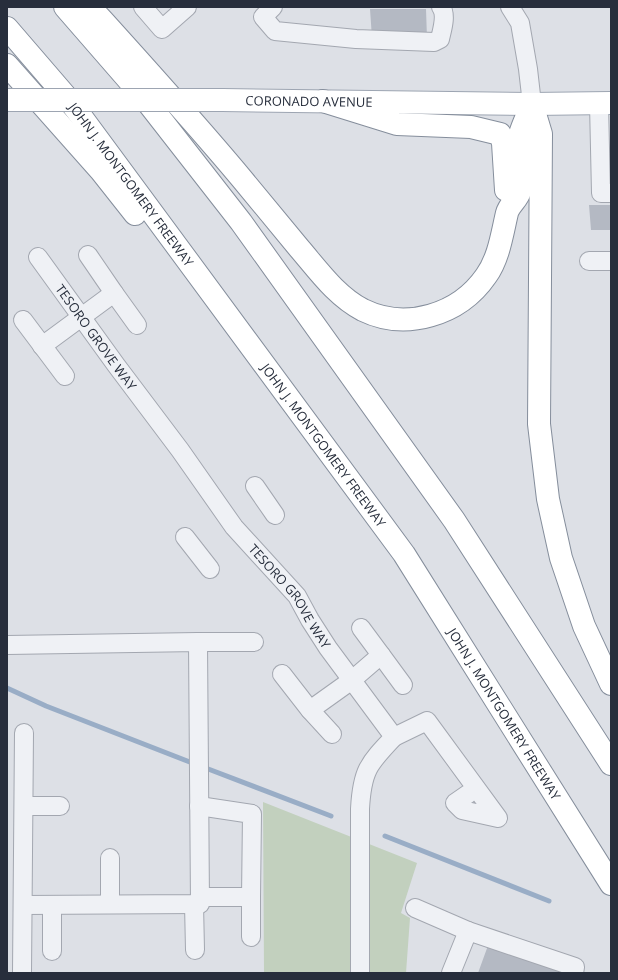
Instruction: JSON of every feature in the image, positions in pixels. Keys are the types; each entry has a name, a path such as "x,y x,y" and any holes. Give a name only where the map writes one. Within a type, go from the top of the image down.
{"main road":[{"path":"65,7 145,99 241,222 454,520 611,764"},
{"path":"90,7 214,146 320,273 350,303 363,310 392,319 407,319 422,318 445,311 465,299 486,276 494,262 508,211 506,166 503,143 500,134 471,127 397,124 323,101"},
{"name":"JOHN J. MONTGOMERY FREEWAY","path":"7,28 69,100 404,554 611,884"},
{"path":"7,65 101,171 152,235 270,372"},
{"name":"CORONADO AVENUE","path":"7,100 222,100 605,104"},
{"path":"508,211 520,192 520,135 532,104"},
{"path":"532,104 540,134 539,424 548,499 561,558 584,626 611,684"}],"street":[{"path":"143,7 162,29 187,7"},
{"path":"268,12 275,31 356,39 434,42 440,39 443,28 443,10 441,7"},
{"path":"510,7 520,23 532,104"},
{"path":"605,104 601,193 611,193"},
{"path":"88,256 137,325"},
{"name":"TESORO GROVE WAY","path":"38,257 180,450 234,527 297,596 310,620 394,737"},
{"path":"589,261 611,261"},
{"path":"42,346 114,293"},
{"path":"23,320 65,376"},
{"path":"254,486 275,516"},
{"path":"185,537 210,569"},
{"path":"361,628 403,685"},
{"path":"194,950 197,901 199,800 198,642"},
{"path":"7,645 254,642"},
{"path":"310,710 352,680 381,654"},
{"path":"282,674 310,710 332,734"},
{"path":"360,973 360,809 361,788 366,772 376,756 394,737 427,721 498,818 462,810 455,803 468,794"},
{"path":"22,973 24,733"},
{"path":"199,800 252,814 251,937"},
{"path":"24,806 60,806"},
{"path":"110,858 110,904"},
{"path":"23,905 197,901 251,897"},
{"path":"52,905 52,951"},
{"path":"415,908 468,931 575,967 574,973"},
{"path":"451,973 468,931"}],"green space":[{"path":"263,802 417,863 401,913 410,918 406,973 264,973"}],"building":[{"path":"370,9 426,9 427,38 372,38"},
{"path":"589,205 611,205 611,230 591,230"},
{"path":"490,940 565,966 563,973 478,973"}],"waterway":[{"path":"7,688 46,706 195,764"},
{"path":"203,767 331,816"},
{"path":"385,836 549,901"}]}
